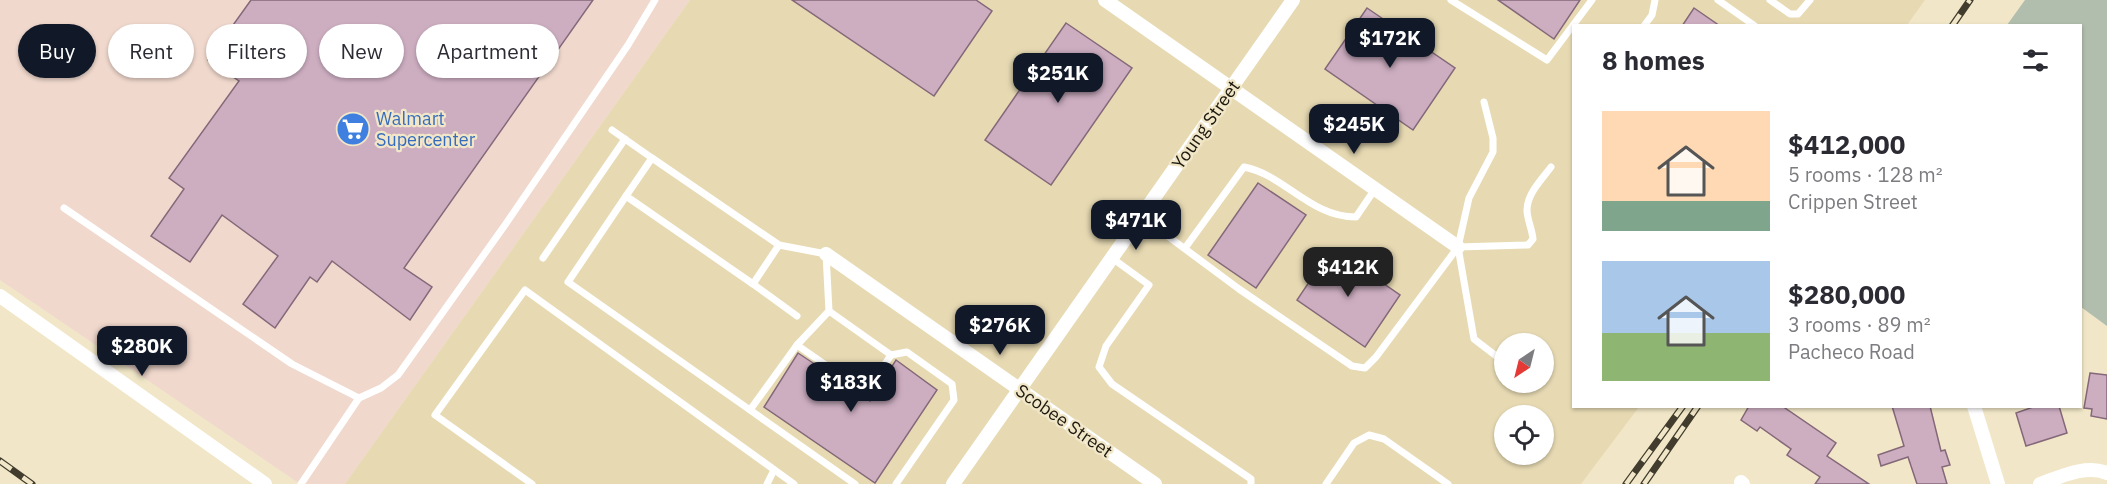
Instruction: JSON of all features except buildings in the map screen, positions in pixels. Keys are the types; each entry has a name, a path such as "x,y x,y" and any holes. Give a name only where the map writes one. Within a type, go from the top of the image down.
{"street":[{"path":"1105,0 1458,248"},
{"name":"Young Street","path":"953,484 1293,0"},
{"name":"Scobee Street","path":"826,254 1155,484"},
{"path":"0,296 265,484"},
{"path":"1975,408 1998,484"},
{"path":"2040,484 2075,472 2107,473"}],"lane":[{"path":"301,484 359,398 381,388 398,375 512,215 628,45 655,0"},
{"path":"1451,0 1546,60 1572,26"},
{"path":"1574,24 1592,0"},
{"path":"1645,24 1652,15 1655,0"},
{"path":"1718,0 1752,24"},
{"path":"1770,0 1790,14 1798,14 1810,0"},
{"path":"1484,102 1493,138 1493,152 1468,198 1458,248 1474,339 1494,354"},
{"path":"612,130 779,245 826,254 829,311 797,345 750,410"},
{"path":"543,258 625,139"},
{"path":"652,158 567,282 855,484"},
{"path":"1185,248 1244,167 1258,170 1317,207 1341,217 1356,217 1376,189"},
{"path":"1458,248 1528,245 1533,239 1527,211 1528,204 1532,194 1551,167"},
{"path":"626,196 797,316"},
{"path":"64,208 292,364 359,398"},
{"path":"1142,217 1239,289 1352,366 1365,368 1376,357 1458,248"},
{"path":"753,284 779,245"},
{"path":"1112,258 1149,285 1106,346 1099,367 1112,384 1251,479 1251,484"},
{"path":"532,484 435,415 525,290 794,484"},
{"path":"829,311 891,355 907,352 952,384 954,400 896,484"},
{"path":"797,345 866,393 891,355"},
{"path":"1326,484 1354,443 1369,435 1384,439 1448,484"},
{"path":"767,484 774,470"}],"shaded area":[{"path":"0,0 690,0 345,484 300,484 0,280"},
{"path":"690,0 1925,0 1908,24 1572,24 1572,408 1638,408 1581,484 345,484"}],"green space":[{"path":"2025,0 2107,0 2107,326 2082,308 2082,24 2008,24"}],"railway":[{"path":"1953,24 1970,0"},
{"path":"1626,484 1682,408"},
{"path":"1644,484 1697,408"},
{"path":"0,461 32,484"}],"place":[{"name":"Walmart Supercenter","path":"353,129"}]}
